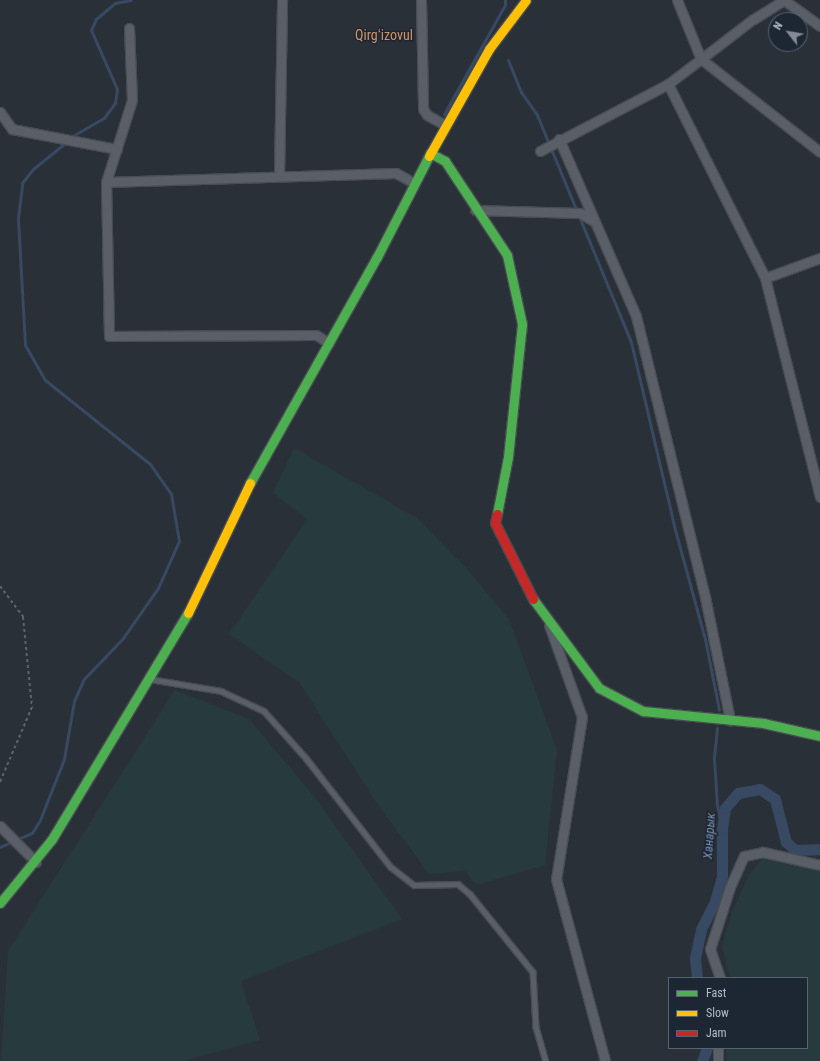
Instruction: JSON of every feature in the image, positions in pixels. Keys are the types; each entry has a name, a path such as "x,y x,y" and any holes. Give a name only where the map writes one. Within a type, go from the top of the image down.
{"main road":[{"path":"0,903 36,862 67,815 184,621 245,492 377,257 430,152 490,49 516,11 526,0"},
{"path":"430,152 444,161 475,210 507,255 522,324 508,457 495,523 527,590 599,688 643,711 763,723 820,736"}],"street":[{"path":"279,176 282,0"},
{"path":"421,0 423,109 427,115 445,125"},
{"path":"516,0 516,11"},
{"path":"677,0 701,58 820,152"},
{"path":"540,150 668,84 753,19 784,0 820,26"},
{"path":"129,28 132,100 106,182 109,336 316,335 329,342"},
{"path":"668,84 765,278 820,497"},
{"path":"0,112 12,129 117,149"},
{"path":"556,141 594,221 636,316 706,596 730,720"},
{"path":"106,182 396,173 414,184"},
{"path":"475,210 580,213 594,221"},
{"path":"765,278 820,258"},
{"path":"544,612 582,717 556,879 605,1061"},
{"path":"0,826 21,850 36,862"},
{"path":"720,977 710,949 730,887 744,856 763,852 820,865"},
{"path":"718,1049 718,1061"}],"lane":[{"path":"149,679 221,691 264,711 306,758 391,867 414,885 458,884 470,894 533,972 536,1027 546,1061"}],"path":[{"path":"0,586 23,617 32,707 0,782"}],"green space":[{"path":"294,448 417,518 466,568 509,619 557,750 545,865 476,885 465,871 429,874 374,799 299,682 229,634 307,519 273,493"},
{"path":"175,690 249,719 313,795 402,919 241,981 260,1040 183,1061 1,1061 8,951"},
{"path":"763,858 820,871 820,1061 726,1061 727,1049 808,1049 808,977 730,977 722,946 732,912 749,875"}],"waterway":[{"path":"0,847 32,833 40,820 64,759 74,701 84,679 123,638 158,588 179,541 171,494 150,464 45,380 25,345 18,218 22,183 33,169 76,134 104,118 115,103 117,89 91,30 96,19 115,3 131,0"},
{"path":"444,114 505,5 505,0"},
{"path":"508,60 521,92 537,115 631,342 674,526 705,639 719,710"},
{"path":"717,728 714,759 717,805 722,829"},
{"name":"Ханарык","path":"697,977 695,958 701,929 715,901 722,877 722,829 725,808 738,793 760,789 775,799 786,842 795,850 820,849"},
{"name":"Ханарык","path":"702,1061 707,1049"}],"traffic: fast":[{"path":"430,153 445,161 507,255 522,324 508,457 497,514"},
{"path":"250,483 377,257 429,156"},
{"path":"533,599 599,688 643,711 763,723 820,736"},
{"path":"0,903 52,839 188,613"}],"traffic: slow":[{"path":"429,156 489,49 526,0"},
{"path":"188,613 250,483"}],"traffic: jam":[{"path":"497,514 495,523 533,599"}],"district":[{"name":"Qirgʻizovul","path":"384,35"}]}
